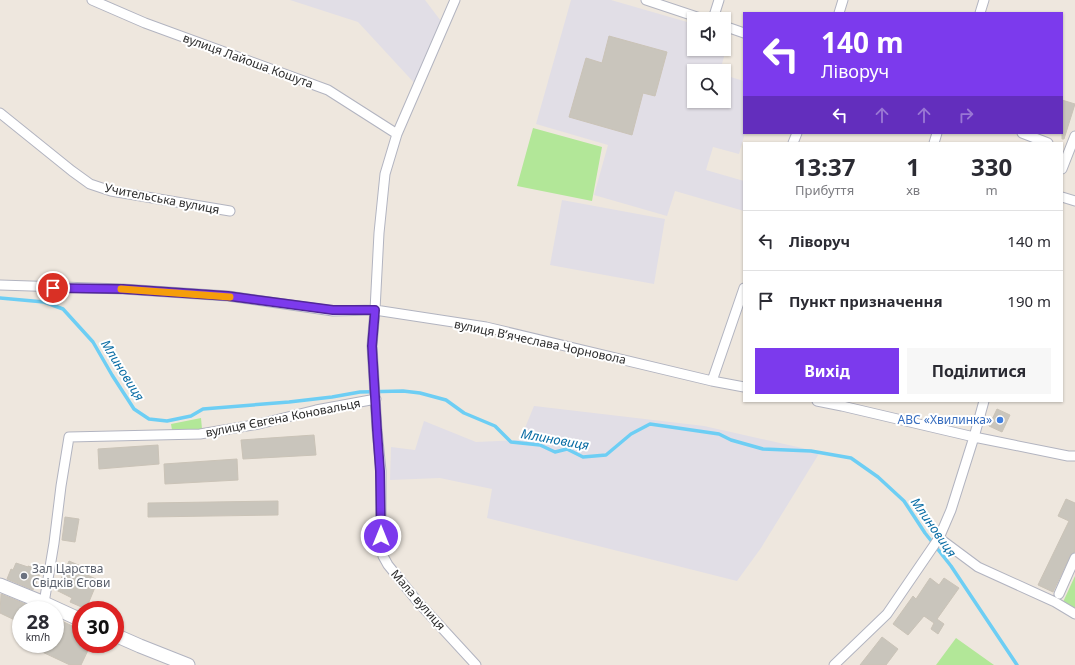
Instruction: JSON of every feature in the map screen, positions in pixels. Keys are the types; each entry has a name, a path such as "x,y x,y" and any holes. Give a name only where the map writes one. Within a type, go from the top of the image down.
{"street":[{"name":"вулиця Лайоша Кошута","path":"92,0 145,23 328,90 397,134"},
{"name":"Мала вулиця","path":"455,0 397,134 385,174 379,233 372,346 380,471 381,547 383,556 388,565 418,602 476,665"},
{"path":"646,0 687,14"},
{"path":"715,12 719,0"},
{"path":"839,12 843,0"},
{"path":"980,12 984,0"},
{"path":"731,28 743,33"},
{"name":"Учительська вулиця","path":"0,113 90,184 111,191 230,211"},
{"path":"1025,134 1045,142"},
{"path":"1063,164 1066,150 1075,136"},
{"path":"1063,197 1075,201"},
{"name":"вулиця Вʼячеслава Чорновола","path":"0,286 123,289 228,296 333,310 375,310 486,328 712,381 743,387"},
{"path":"712,381 743,291"},
{"name":"вулиця Євгена Коновальця","path":"44,601 69,437 200,434 259,424 316,410 376,399"},
{"path":"830,402 843,403 974,437 1068,456 1075,456"},
{"path":"834,665 887,614 939,538 951,510 984,402"},
{"path":"939,538 978,567 1055,602 1075,614"},
{"path":"1059,594 1075,558"},
{"path":"0,585 39,601"},
{"path":"124,639 188,665"}],"shaded area":[{"path":"290,0 425,0 444,25 418,87 358,22"},
{"path":"571,0 611,0 687,22 687,56 724,56 722,64 687,64 687,108 731,108 731,77 743,81 743,134 745,134 739,154 713,147 706,170 743,181 743,211 675,191 667,216 594,195 608,145 536,124"},
{"path":"562,200 665,219 654,284 550,265"},
{"path":"534,406 704,426 820,452 761,548 737,581 487,518 492,489 440,478 390,480 391,447 415,450 424,421 476,442 520,440"}],"green space":[{"path":"533,128 602,147 592,201 517,186"},
{"path":"201,418 202,429 172,430 171,424"},
{"path":"1075,576 1075,608 1063,602"},
{"path":"956,638 994,665 936,665"}],"building":[{"path":"609,36 667,52 655,96 643,93 632,135 569,117 586,58 602,63"},
{"path":"1063,100 1075,104 1064,139 1062,139"},
{"name":"АВС «Хвилинка»","path":"997,409 1010,415 1002,432 989,426"},
{"path":"314,435 316,455 243,459 241,440"},
{"path":"158,445 159,464 99,469 98,449"},
{"path":"237,459 238,480 165,484 164,464"},
{"path":"1066,499 1075,503 1075,552 1070,556 1053,592 1038,585 1069,521 1058,516"},
{"path":"278,501 278,515 148,517 148,503"},
{"path":"65,517 79,519 75,542 62,540"},
{"path":"69,561 83,567 81,572 98,580 89,601 72,601 72,603 70,602 72,598 56,590"},
{"name":"Зал Царства Свідків Єгови","path":"16,563 31,567 32,563 43,567 33,590 7,579 11,569 13,570"},
{"path":"930,578 939,585 944,578 959,588 937,619 944,624 938,634 931,629 934,623 924,616 908,635 893,624 913,596 916,599"},
{"path":"1,594 18,601 12,601 12,619 0,613"},
{"path":"64,622 72,626 72,653 87,653 81,665 70,665 44,653 64,653"},
{"path":"882,637 898,649 886,665 860,665"}],"waterway":[{"name":"Млиновиця","path":"0,298 44,302 63,309 93,342 134,409 149,419 167,421 191,416 203,409 289,402 360,392 403,391 420,393 446,400 464,413 495,426 511,442 540,445 555,452 567,449 583,457 606,455 631,434 650,424 719,434 731,440 763,449 811,451 851,458 878,477 904,501 925,533 951,566 1017,665"}],"slow traffic":[{"path":"121,289 230,297"}],"place":[{"name":"АВС «Хвилинка»","path":"1000,420"},
{"name":"Зал Царства Свідків Єгови","path":"24,576"}],"route":[{"path":"53,288 123,289 228,296 333,310 375,310 372,346 380,471 381,536"}]}
